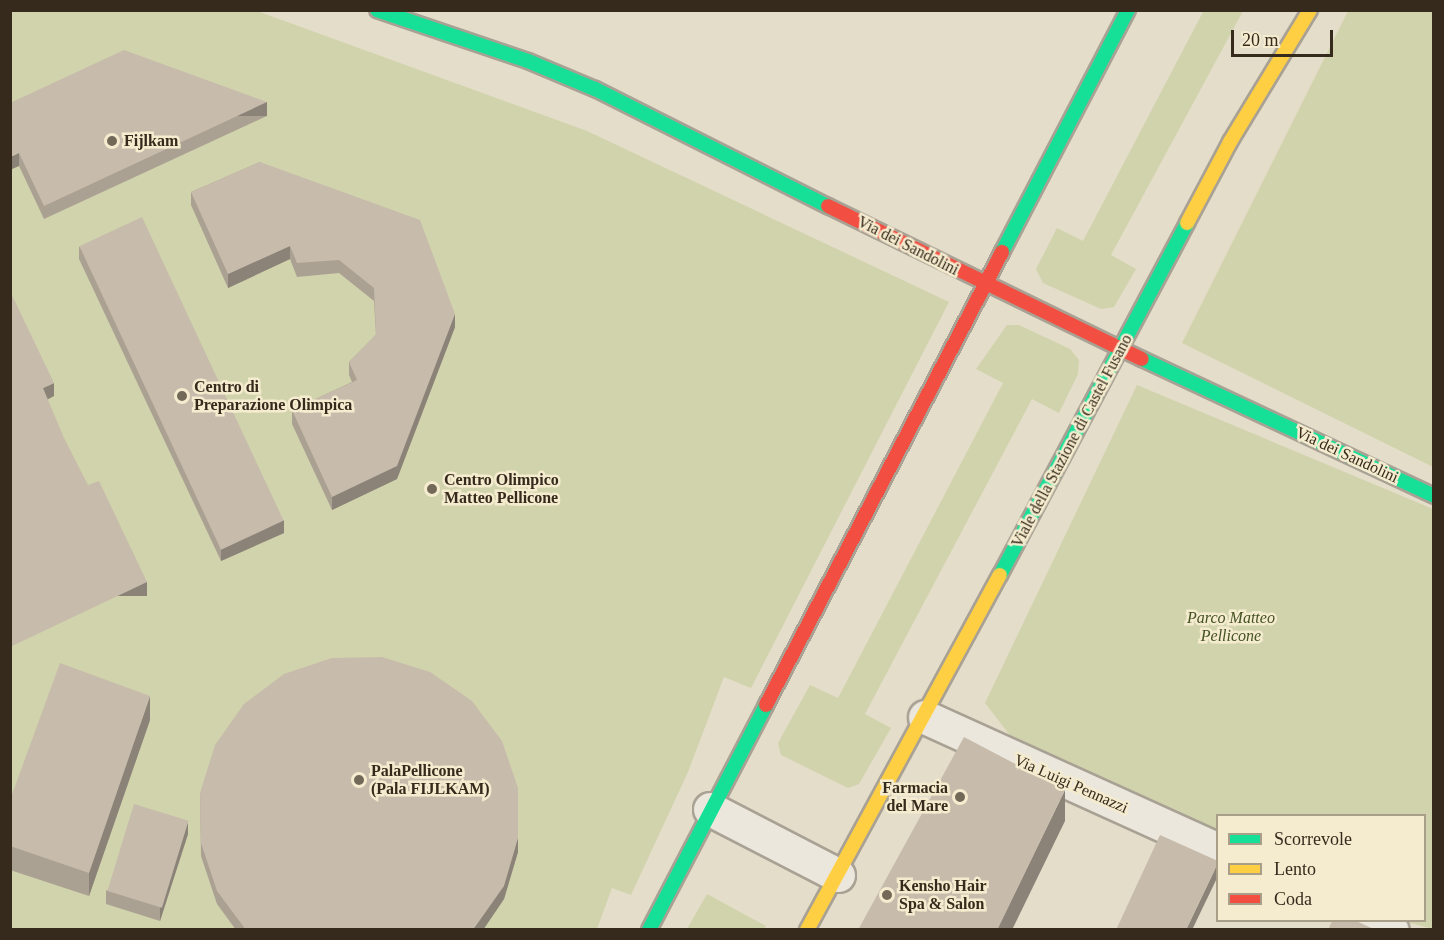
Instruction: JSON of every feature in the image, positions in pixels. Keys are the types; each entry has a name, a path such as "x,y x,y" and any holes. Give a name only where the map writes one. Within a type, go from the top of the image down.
{"street":[{"name":"Via dei Sandolini","path":"377,10 528,61 595,88 987,286 1434,496"},
{"path":"650,930 710,808 987,286 1128,10"},
{"name":"Viale della Stazione di Castel Fusano","path":"807,930 925,717 1230,142 1310,10"},
{"name":"Via Luigi Pennazzi","path":"925,717 1216,849"},
{"path":"710,808 838,875"},
{"path":"1374,922 1392,930"}],"green space":[{"path":"1204,10 1243,11 1111,255 1136,269 1114,307 1101,309 1043,283 1036,269 1057,228 1083,241"},
{"name":"Centro Olimpico Matteo Pellicone","path":"10,11 257,11 587,131 949,302 751,688 724,677 688,772 631,895 612,888 597,929 11,929"},
{"path":"1348,11 1433,11 1433,467 1182,343"},
{"path":"1007,325 1019,325 1070,349 1079,360 1078,374 1059,413 1032,399 865,714 891,728 859,784 848,788 781,755 778,743 810,685 838,698 1003,383 976,369"},
{"name":"Parco Matteo Pellicone","path":"1137,385 1433,509 1433,929 1407,922 1426,922 1426,814 1216,814 1216,843 1034,767 985,703"},
{"path":"707,894 766,926 764,929 687,929"}],"building":[{"name":"Fijlkam","path":"124,50 267,102 44,206 19,153 10,157 10,103"},
{"path":"260,162 420,220 455,314 397,466 332,497 292,410 357,380 349,362 376,334 374,288 339,260 297,263 290,246 228,274 191,192"},
{"name":"Centro di Preparazione Olimpica","path":"142,217 284,521 221,550 79,246"},
{"path":"10,291 54,383 43,388 64,438 88,485 99,481 147,582 10,647"},
{"name":"PalaPellicone (Pala FIJLKAM)","path":"382,657 430,672 472,701 502,741 518,788 518,838 504,886 472,930 246,930 217,891 201,843 200,793 215,745 244,704 284,674 332,658"},
{"path":"60,663 150,696 89,873 10,846 10,800"},
{"path":"964,737 1065,790 997,930 858,930"},
{"path":"134,804 189,821 162,908 107,891"},
{"path":"1160,835 1216,860 1216,867 1186,930 1116,930"},
{"path":"1332,922 1358,922 1376,930 1328,930"}],"traffic: fast":[{"path":"377,10 528,61 595,89 828,206"},
{"path":"1002,252 1128,10"},
{"path":"1000,575 1187,223"},
{"path":"1142,359 1434,496"},
{"path":"649,930 766,705"}],"traffic: slow":[{"path":"1187,223 1230,142 1310,10"},
{"path":"807,930 1000,575"}],"traffic: jam":[{"path":"828,206 1142,359"},
{"path":"766,705 1002,252"}],"place":[{"name":"Fijlkam","path":"112,141"},
{"name":"Centro di Preparazione Olimpica","path":"182,396"},
{"name":"Centro Olimpico Matteo Pellicone","path":"432,489"},
{"name":"PalaPellicone (Pala FIJLKAM)","path":"359,780"},
{"name":"Farmacia del Mare","path":"960,797"},
{"name":"Kensho Hair Spa & Salon","path":"887,895"}]}
